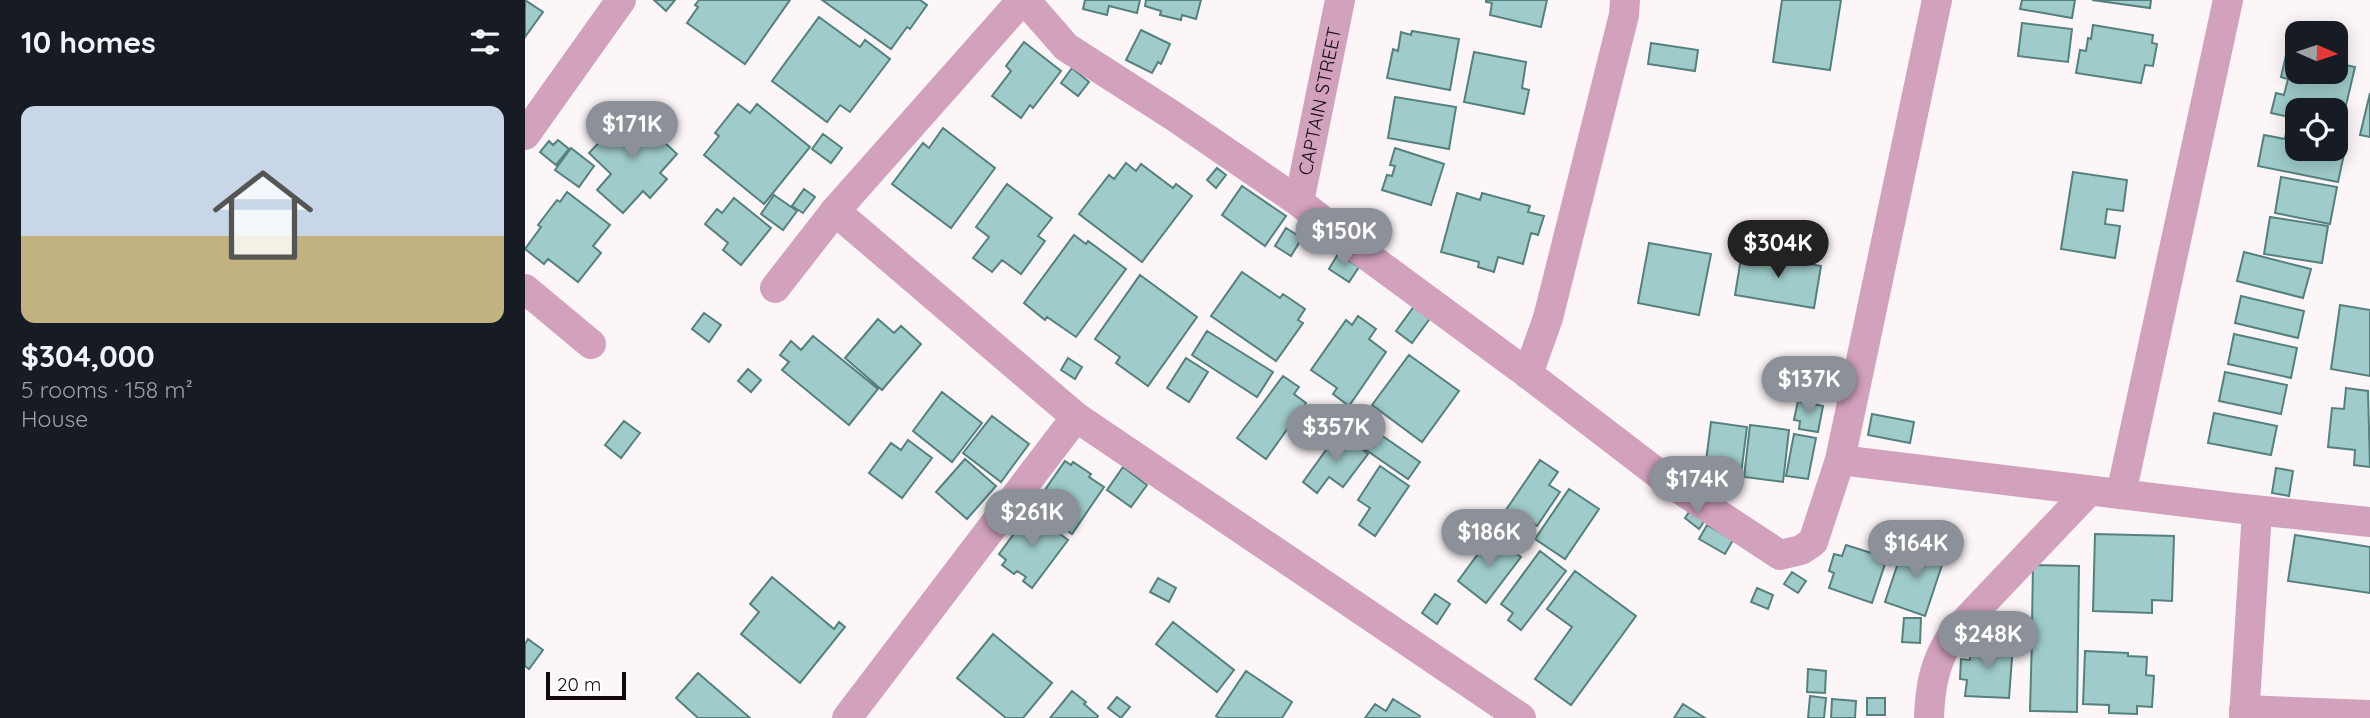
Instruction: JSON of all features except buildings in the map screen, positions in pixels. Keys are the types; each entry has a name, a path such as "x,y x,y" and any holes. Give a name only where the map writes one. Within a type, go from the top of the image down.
{"street":[{"path":"525,135 621,0"},
{"path":"775,288 835,211 1023,0 1066,47 1299,202 1669,482 1780,555 1801,550 1813,541 1840,460 1937,0"},
{"name":"CAPTAIN STREET","path":"1299,202 1341,0"},
{"path":"1528,374 1548,318 1624,15 1625,0"},
{"path":"2121,494 2228,0"},
{"path":"835,211 1076,417 1521,718"},
{"path":"525,289 591,344"},
{"path":"847,718 1076,417"},
{"path":"1840,460 2370,522"},
{"path":"1929,718 1930,689 1937,664 1949,640 2089,491"},
{"path":"2257,510 2244,714 2370,715"}]}
